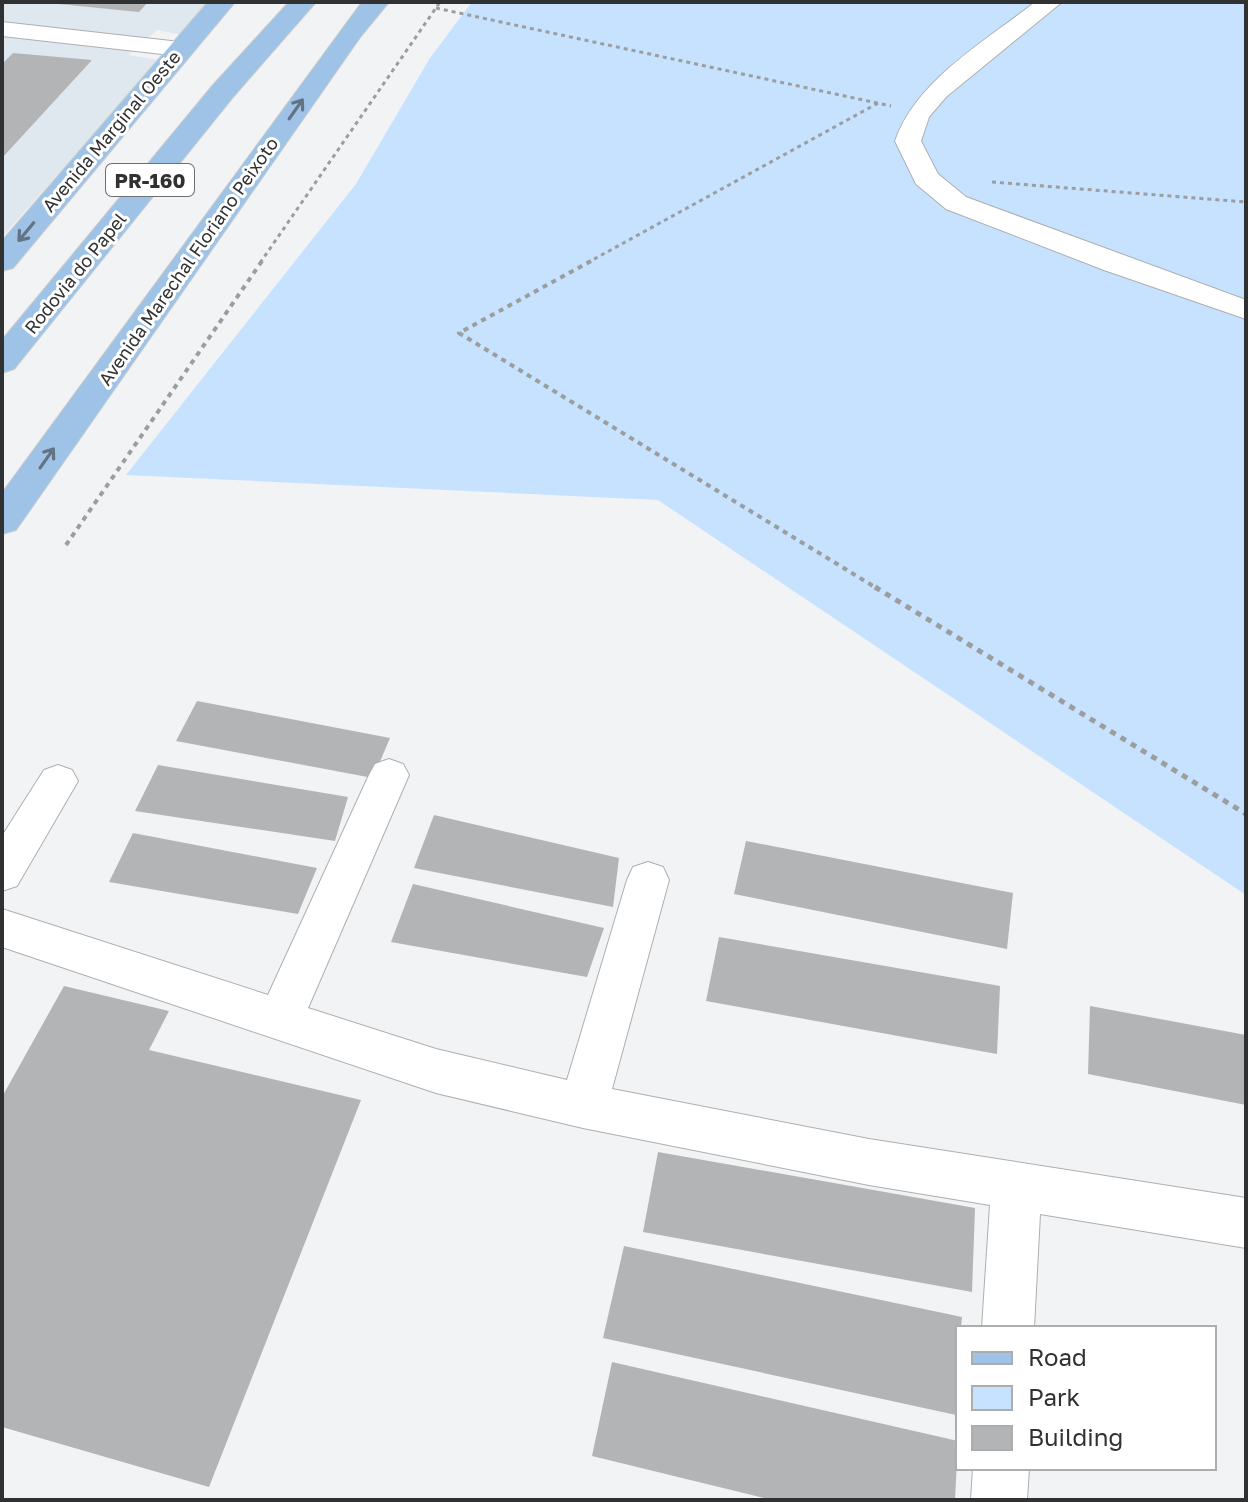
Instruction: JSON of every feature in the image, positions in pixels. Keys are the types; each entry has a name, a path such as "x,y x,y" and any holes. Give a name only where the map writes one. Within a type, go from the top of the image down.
{"main road":[{"name":"Avenida Marginal Oeste","path":"2,261 222,2"},
{"name":"Rodovia do Papel","path":"2,362 223,91 303,2"},
{"name":"Avenida Marechal Floriano Peixoto","path":"2,521 352,30 376,2"}],"street":[{"path":"1050,2 937,92 917,115 908,141 926,178 956,203 1114,264 1246,310"},
{"path":"2,29 180,49"},
{"path":"280,1020 389,775"},
{"path":"2,873 58,781"},
{"path":"583,1106 648,880"},
{"path":"2,928 436,1071 583,1106 869,1162 1246,1223"},
{"path":"1008,1326 1016,1185"},
{"path":"999,1500 1001,1470"}],"path":[{"path":"66,545 440,2"},
{"path":"435,8 880,102 917,115"},
{"path":"880,102 459,333 1246,814"},
{"path":"926,178 1040,184 1246,202"}],"shaded area":[{"path":"2,2 215,2 183,35 157,30 128,55 159,60 2,237"}],"green space":[{"path":"472,2 1246,2 1246,895 658,500 126,475 356,184 430,58"}],"building":[{"path":"39,2 148,2 139,12"},
{"path":"13,53 92,60 2,158 2,64"},
{"path":"197,701 390,738 373,778 176,741"},
{"path":"158,765 348,797 335,841 135,811"},
{"path":"434,815 619,858 613,907 414,868"},
{"path":"133,833 317,868 298,914 109,882"},
{"path":"746,841 1013,893 1007,949 734,894"},
{"path":"413,884 604,928 587,977 391,942"},
{"path":"719,937 1000,986 997,1054 706,1001"},
{"path":"64,986 169,1011 149,1050 361,1100 209,1487 2,1427 2,1097"},
{"path":"1090,1006 1246,1035 1246,1105 1088,1074"},
{"path":"658,1152 975,1208 972,1292 643,1232"},
{"path":"624,1246 962,1317 961,1326 956,1326 956,1415 603,1338"},
{"path":"612,1362 956,1441 955,1500 772,1500 592,1456"}]}
